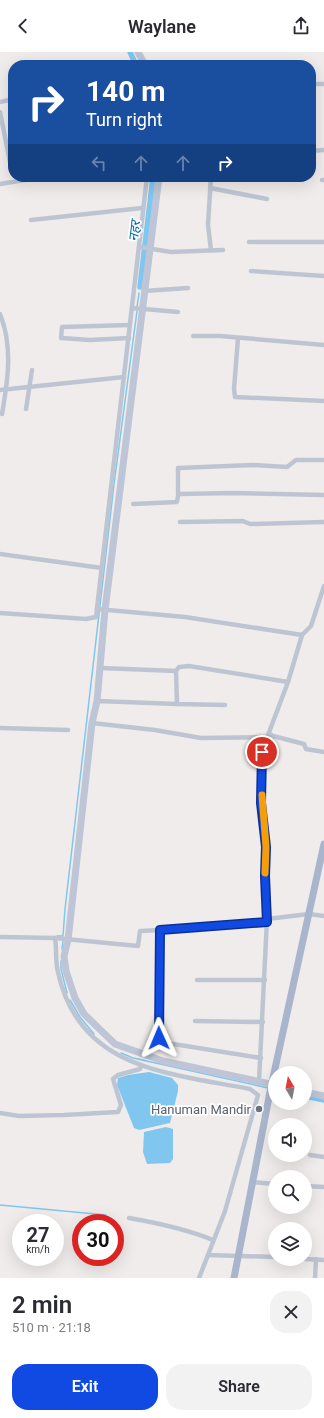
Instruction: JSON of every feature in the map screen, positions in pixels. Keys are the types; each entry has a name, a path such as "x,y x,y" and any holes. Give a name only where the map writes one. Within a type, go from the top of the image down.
{"main road":[{"path":"277,1066 324,844"},
{"path":"234,1278 268,1107"}],"street":[{"path":"0,112 8,152"},
{"path":"0,184 11,182"},
{"path":"0,614 86,619 96,616 140,247 142,208 146,182"},
{"path":"158,182 104,610 97,700 92,723 68,940 64,956 66,970 74,998 84,1014 115,1044 163,1061 268,1083"},
{"path":"211,182 208,225 211,250"},
{"path":"210,188 267,199"},
{"path":"31,220 142,208"},
{"path":"249,242 324,242"},
{"path":"140,247 149,250 171,252 223,250"},
{"path":"251,271 324,276"},
{"path":"144,291 188,288"},
{"path":"132,308 178,312"},
{"path":"0,314 4,323 9,351 6,390 2,414"},
{"path":"129,338 90,340 61,338 62,327 130,325"},
{"path":"193,336 324,345"},
{"path":"238,338 234,389 235,397 324,400"},
{"path":"26,408 32,370"},
{"path":"0,390 124,377"},
{"path":"324,460 296,460 287,467 252,465 178,468 178,494 233,493 324,495"},
{"path":"133,504 177,502 178,496"},
{"path":"180,522 243,520 250,524 324,522"},
{"path":"0,554 102,568"},
{"path":"259,1081 267,921 265,876 266,847 261,803 262,752 288,682 302,635 311,626 324,586"},
{"path":"97,609 185,617 302,635"},
{"path":"100,668 176,671 180,667 189,666 288,682"},
{"path":"176,671 177,704"},
{"path":"97,700 225,705"},
{"path":"92,723 155,730 201,738 269,735 304,744 306,749 324,752"},
{"path":"0,728 68,730"},
{"path":"0,937 55,938 138,946 140,931 267,921 309,914 324,916"},
{"path":"160,930 158,1003 159,1038 161,1042 261,1058"},
{"path":"55,938 57,970 69,1004 103,1047 141,1066 250,1089 258,1095 225,1211 199,1278"},
{"path":"197,980 265,980"},
{"path":"195,1021 263,1022"},
{"path":"0,1114 19,1116 118,1112 121,1105 113,1079 118,1075 140,1069 141,1066"},
{"path":"312,1093 324,1096"},
{"path":"312,1155 324,1157"},
{"path":"252,1182 268,1183"},
{"path":"312,1186 324,1187"},
{"path":"129,1218 168,1226 214,1240"},
{"path":"208,1255 268,1257"},
{"path":"312,1259 324,1260"},
{"path":"315,1278 316,1259"}],"water":[{"path":"149,1072 172,1078 178,1085 178,1091 170,1123 139,1130 134,1128 117,1085 118,1078"},
{"path":"166,1127 173,1129 173,1159 170,1163 147,1164 143,1152 144,1132"}],"waterway":[{"name":"नहर","path":"130,52 134,60"},
{"name":"नहर","path":"140,287 152,182"},
{"path":"137,307 139,293"},
{"path":"57,936 63,936 114,484 137,311"},
{"path":"62,949 63,941"},
{"path":"61,961 61,969 67,993"},
{"path":"70,1000 80,1017 94,1034"},
{"path":"121,1053 133,1058 268,1088"},
{"name":"नहर","path":"312,1097 324,1100"},
{"path":"0,1205 95,1214"}],"slow traffic":[{"path":"262,795 261,803 266,847 265,873"}],"place":[{"name":"Hanuman Mandir","path":"259,1109"}],"route":[{"path":"159,1038 158,1003 160,930 206,928 267,922 265,876 266,847 261,803 262,752"}]}
